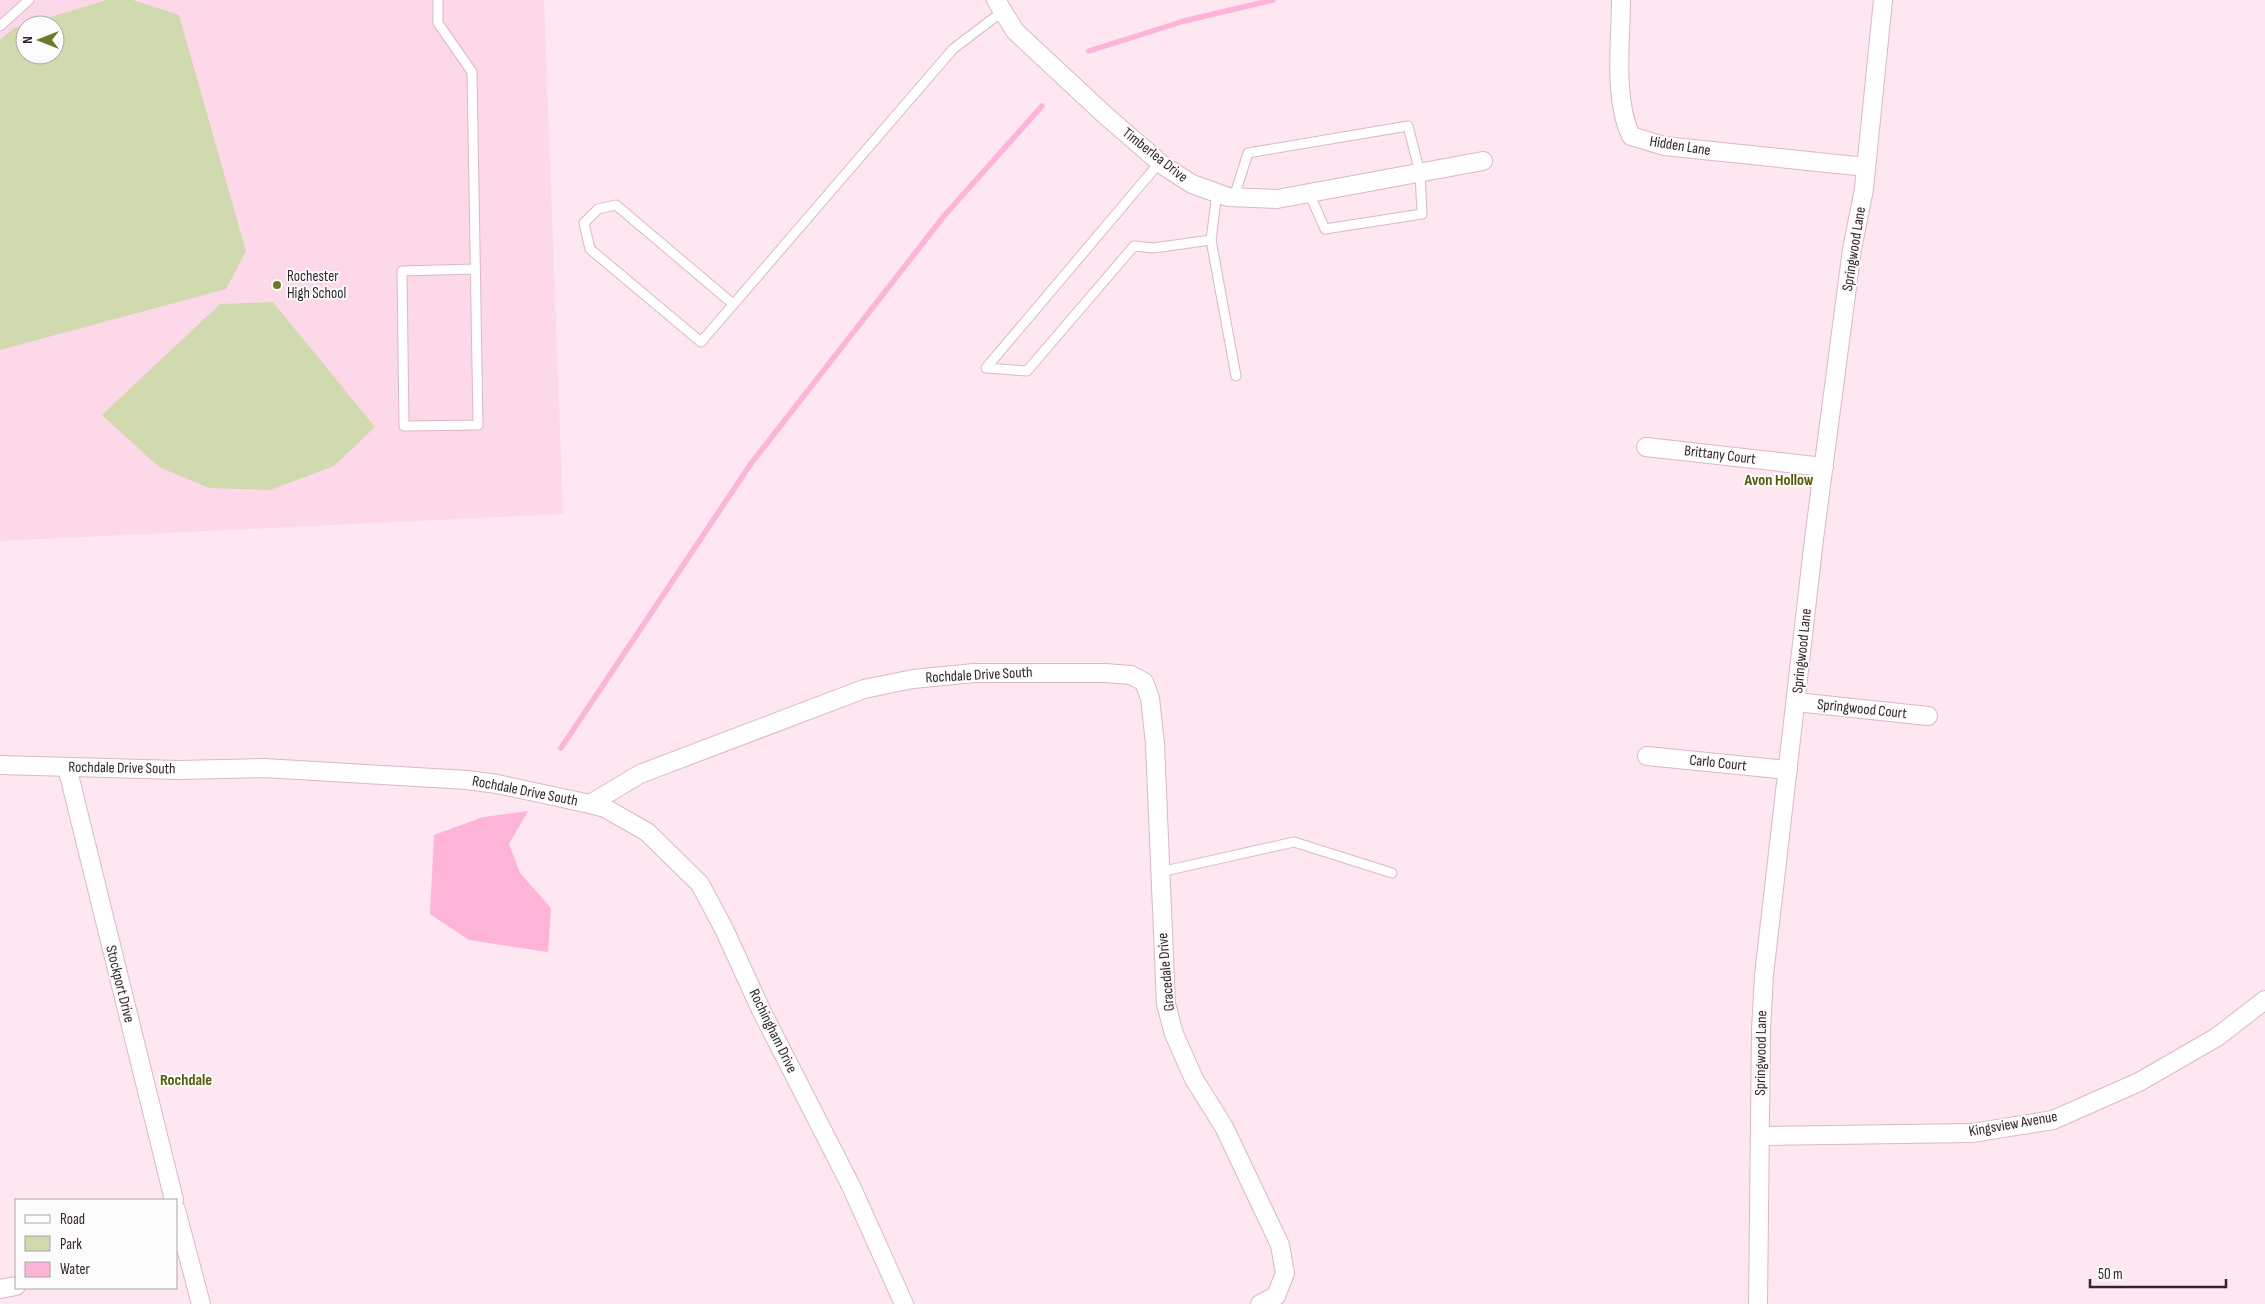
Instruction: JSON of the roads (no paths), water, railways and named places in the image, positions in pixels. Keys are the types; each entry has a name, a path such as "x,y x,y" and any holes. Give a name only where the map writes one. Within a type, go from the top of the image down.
{"street":[{"name":"Hidden Lane","path":"1621,0 1620,96 1624,120 1632,136 1664,146 1866,167"},
{"name":"Springwood Lane","path":"1758,1304 1761,1030 1764,975 1824,467 1852,249 1864,189 1883,0"},
{"name":"Timberlea Drive","path":"999,6 1015,31 1106,116 1160,162 1192,184 1226,196 1277,199 1483,161"},
{"name":"Brittany Court","path":"1646,446 1824,467"},
{"name":"Rochdale Drive South","path":"0,765 178,770 264,768 467,780 497,784 590,804 640,774 864,689 913,679 974,673 1105,673 1131,675 1144,682"},
{"name":"Gracedale Drive","path":"1144,682 1150,698 1155,744 1166,1004 1174,1034 1194,1079 1224,1127 1280,1245 1286,1273 1276,1296 1260,1304"},
{"name":"Springwood Court","path":"1796,702 1928,716"},
{"name":"Carlo Court","path":"1647,756 1788,770"},
{"name":"Stockport Drive","path":"67,767 174,1199"},
{"name":"Rochingham Drive","path":"590,804 605,808 648,832 700,884 724,929 762,1012 851,1186 904,1304"},
{"name":"Kingsview Avenue","path":"1761,1136 1972,1133 2053,1120 2139,1082 2217,1036 2265,1000"},
{"path":"178,1224 181,1245 201,1304"},
{"path":"0,1289 15,1286"}],"lane":[{"path":"0,26 29,0"},
{"path":"438,0 438,23 472,72 478,425 404,426 402,271 475,269"},
{"path":"733,304 616,205 598,209 584,223 590,249 700,342 733,304 953,49 999,6"},
{"path":"1236,376 1211,240 1226,196 1248,153 1408,126 1420,173 1422,214 1326,230 1309,193"},
{"path":"1160,162 986,368 1027,371 1134,246 1153,248 1211,240"},
{"path":"1160,872 1294,842 1392,873"}],"water":[{"path":"528,811 509,844 520,873 551,908 548,952 469,940 430,914 434,835 483,817"}],"waterway":[{"path":"1089,51 1184,21 1273,0"},
{"path":"561,748 750,465 944,216 1042,106"}],"place":[{"name":"Rochester High School","path":"277,285"}],"district":[{"name":"Avon Hollow","path":"1779,480"},
{"name":"Rochdale","path":"186,1080"}]}
